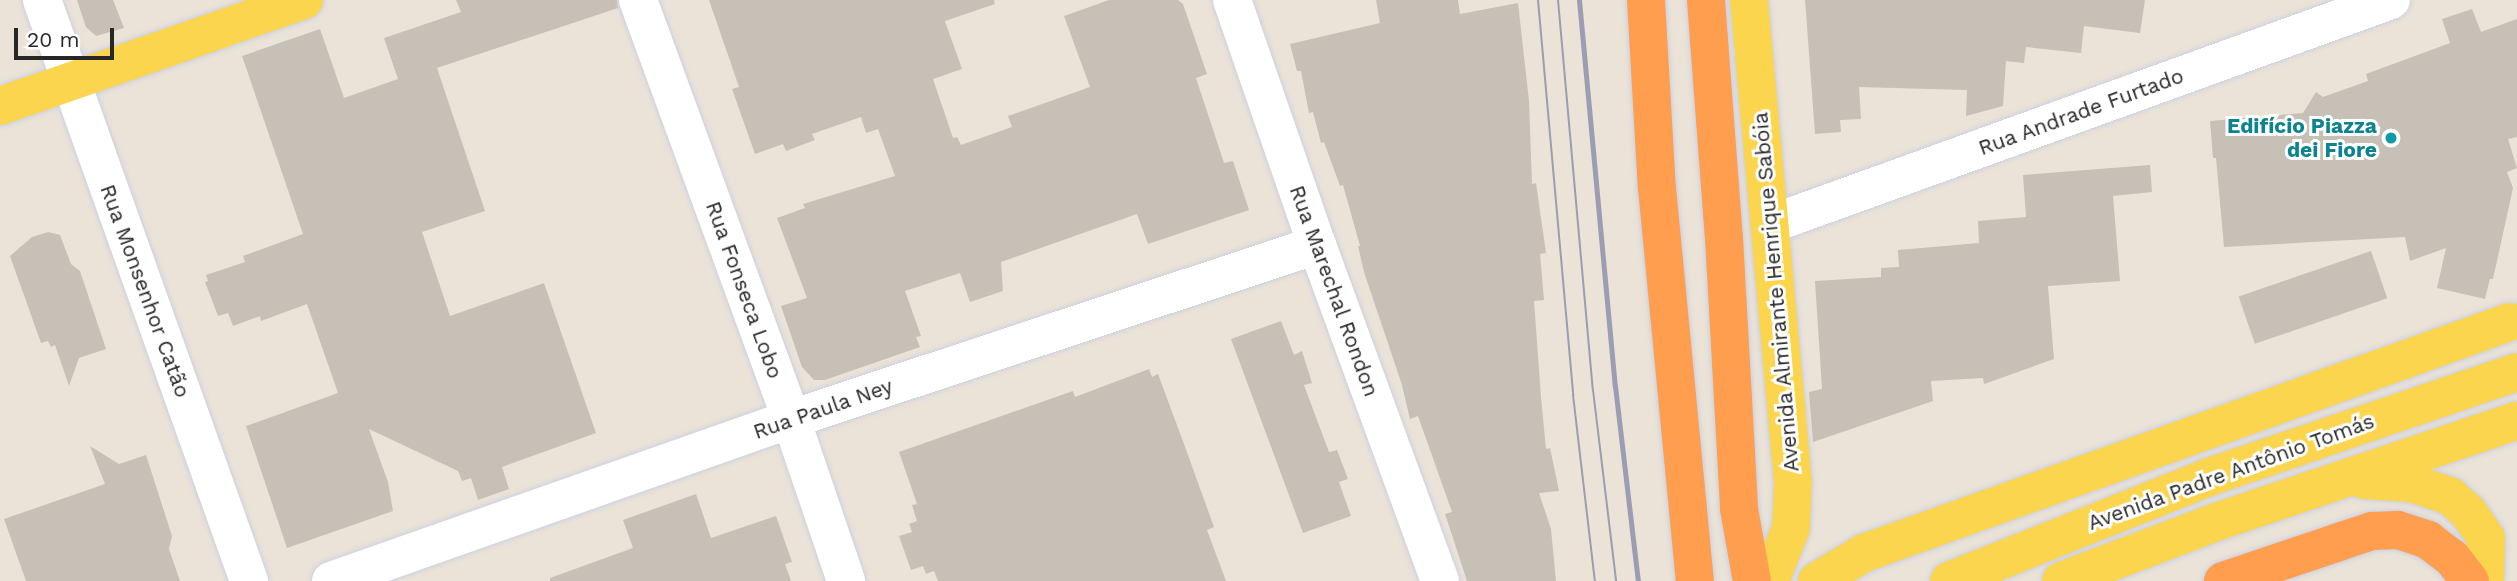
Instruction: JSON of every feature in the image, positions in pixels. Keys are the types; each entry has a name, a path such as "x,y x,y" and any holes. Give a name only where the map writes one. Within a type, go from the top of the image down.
{"highway":[{"path":"1646,0 1657,188 1695,581"},
{"path":"1706,0 1724,238 1739,509 1752,581"},
{"path":"2223,581 2372,531 2398,530 2428,540 2452,558 2470,581"}],"main road":[{"path":"0,106 304,0"},
{"name":"Avenida Almirante Henrique Sabóia","path":"1749,0 1793,481 1791,528 1770,581"},
{"path":"2431,400 2476,363 2513,319"},
{"path":"1816,581 1864,553 2513,319"},
{"name":"Avenida Padre Antônio Tomás","path":"1948,581 2209,477 2517,372"},
{"name":"Avenida Padre Antônio Tomás","path":"2060,581 2341,478 2517,421"},
{"path":"2150,452 2369,422"},
{"path":"2341,478 2411,484 2450,496 2469,513 2486,538 2485,581"},
{"path":"1791,528 1808,548 1821,555 1864,553"}],"street":[{"name":"Rua Monsenhor Catão","path":"42,0 249,581"},
{"name":"Rua Fonseca Lobo","path":"638,0 791,419 846,581"},
{"name":"Rua Marechal Rondon","path":"1232,0 1317,245 1440,581"},
{"name":"Rua Andrade Furtado","path":"1771,224 2391,0"},
{"name":"Rua Paula Ney","path":"331,581 791,419 1317,245"}],"building":[{"path":"77,0 113,0 124,28 96,36 86,27"},
{"path":"456,0 617,0 618,8 437,68 485,211 422,232 450,316 544,283 596,433 502,467 509,489 478,500 471,478 462,481 458,471 369,429 388,482 393,511 287,548 246,426 338,393 307,304 261,321 260,316 233,326 228,313 218,316 205,282 208,281 206,275 245,262 243,256 303,234 242,56 320,29 344,98 398,79 384,38 461,12"},
{"path":"709,0 994,0 995,4 945,21 962,69 933,79 953,138 957,137 961,145 1012,127 1008,116 1090,87 1064,16 1109,0 1178,0 1183,4 1207,74 1196,78 1224,163 1233,161 1249,210 1148,244 1137,214 1001,262 1003,291 970,302 960,273 905,291 921,336 916,337 920,347 825,380 814,380 802,367 781,306 807,298 777,218 805,208 803,204 895,176 878,129 866,133 861,117 812,134 815,140 786,151 783,144 755,154 732,89 739,87"},
{"path":"1376,0 1458,0 1460,14 1518,3 1529,101 1532,184 1536,183 1546,253 1540,254 1544,300 1534,301 1546,449 1550,448 1559,491 1539,493 1551,529 1556,581 1467,581 1445,514 1452,512 1418,416 1410,419 1402,385 1364,272 1360,246 1343,185 1340,186 1324,142 1321,143 1313,112 1309,113 1301,71 1297,71 1290,44 1380,23"},
{"path":"1805,0 2145,0 2140,33 2084,26 2081,53 2026,47 2024,63 2006,61 2003,106 1966,116 1967,90 1859,87 1861,119 1840,120 1841,132 1815,134"},
{"path":"2472,9 2481,32 2517,19 2517,137 2508,139 2517,168 2507,172 2513,188 2493,279 2490,279 2485,299 2437,288 2446,248 2410,261 2405,237 2224,247 2210,121 2303,113 2316,92 2323,97 2368,81 2366,74 2450,43 2442,19"},
{"path":"2150,165 2152,192 2113,196 2120,281 2048,286 2054,359 1984,384 1983,378 1931,381 1933,401 1813,442 1809,392 1822,389 1815,281 1881,277 1881,268 1899,267 1898,250 1979,243 1978,221 2026,217 2023,175"},
{"path":"48,232 60,235 71,264 80,271 106,349 79,358 69,386 55,345 51,347 48,341 41,343 10,256 32,237"},
{"path":"2371,251 2387,298 2255,344 2239,297"},
{"path":"1281,321 1294,355 1302,351 1312,383 1304,385 1329,452 1337,450 1348,479 1339,482 1351,516 1303,533 1231,339"},
{"path":"1149,369 1152,377 1158,374 1184,444 1214,527 1207,530 1226,581 938,581 934,571 926,574 923,566 911,570 899,536 912,532 909,524 917,521 912,505 917,504 899,452 1073,391 1075,397"},
{"path":"90,446 119,464 146,455 172,536 169,549 180,581 26,581 4,519 105,484"},
{"path":"696,494 711,538 776,516 792,562 785,564 791,581 550,581 550,578 633,548 623,520"}],"tram line":[{"path":"1538,0 1573,395 1595,581"},
{"path":"1558,0 1593,390 1616,581"}],"railway":[{"path":"1579,0 1615,386 1638,581"}],"place":[{"name":"Edifício Piazza dei Fiore","path":"2391,138"}]}
